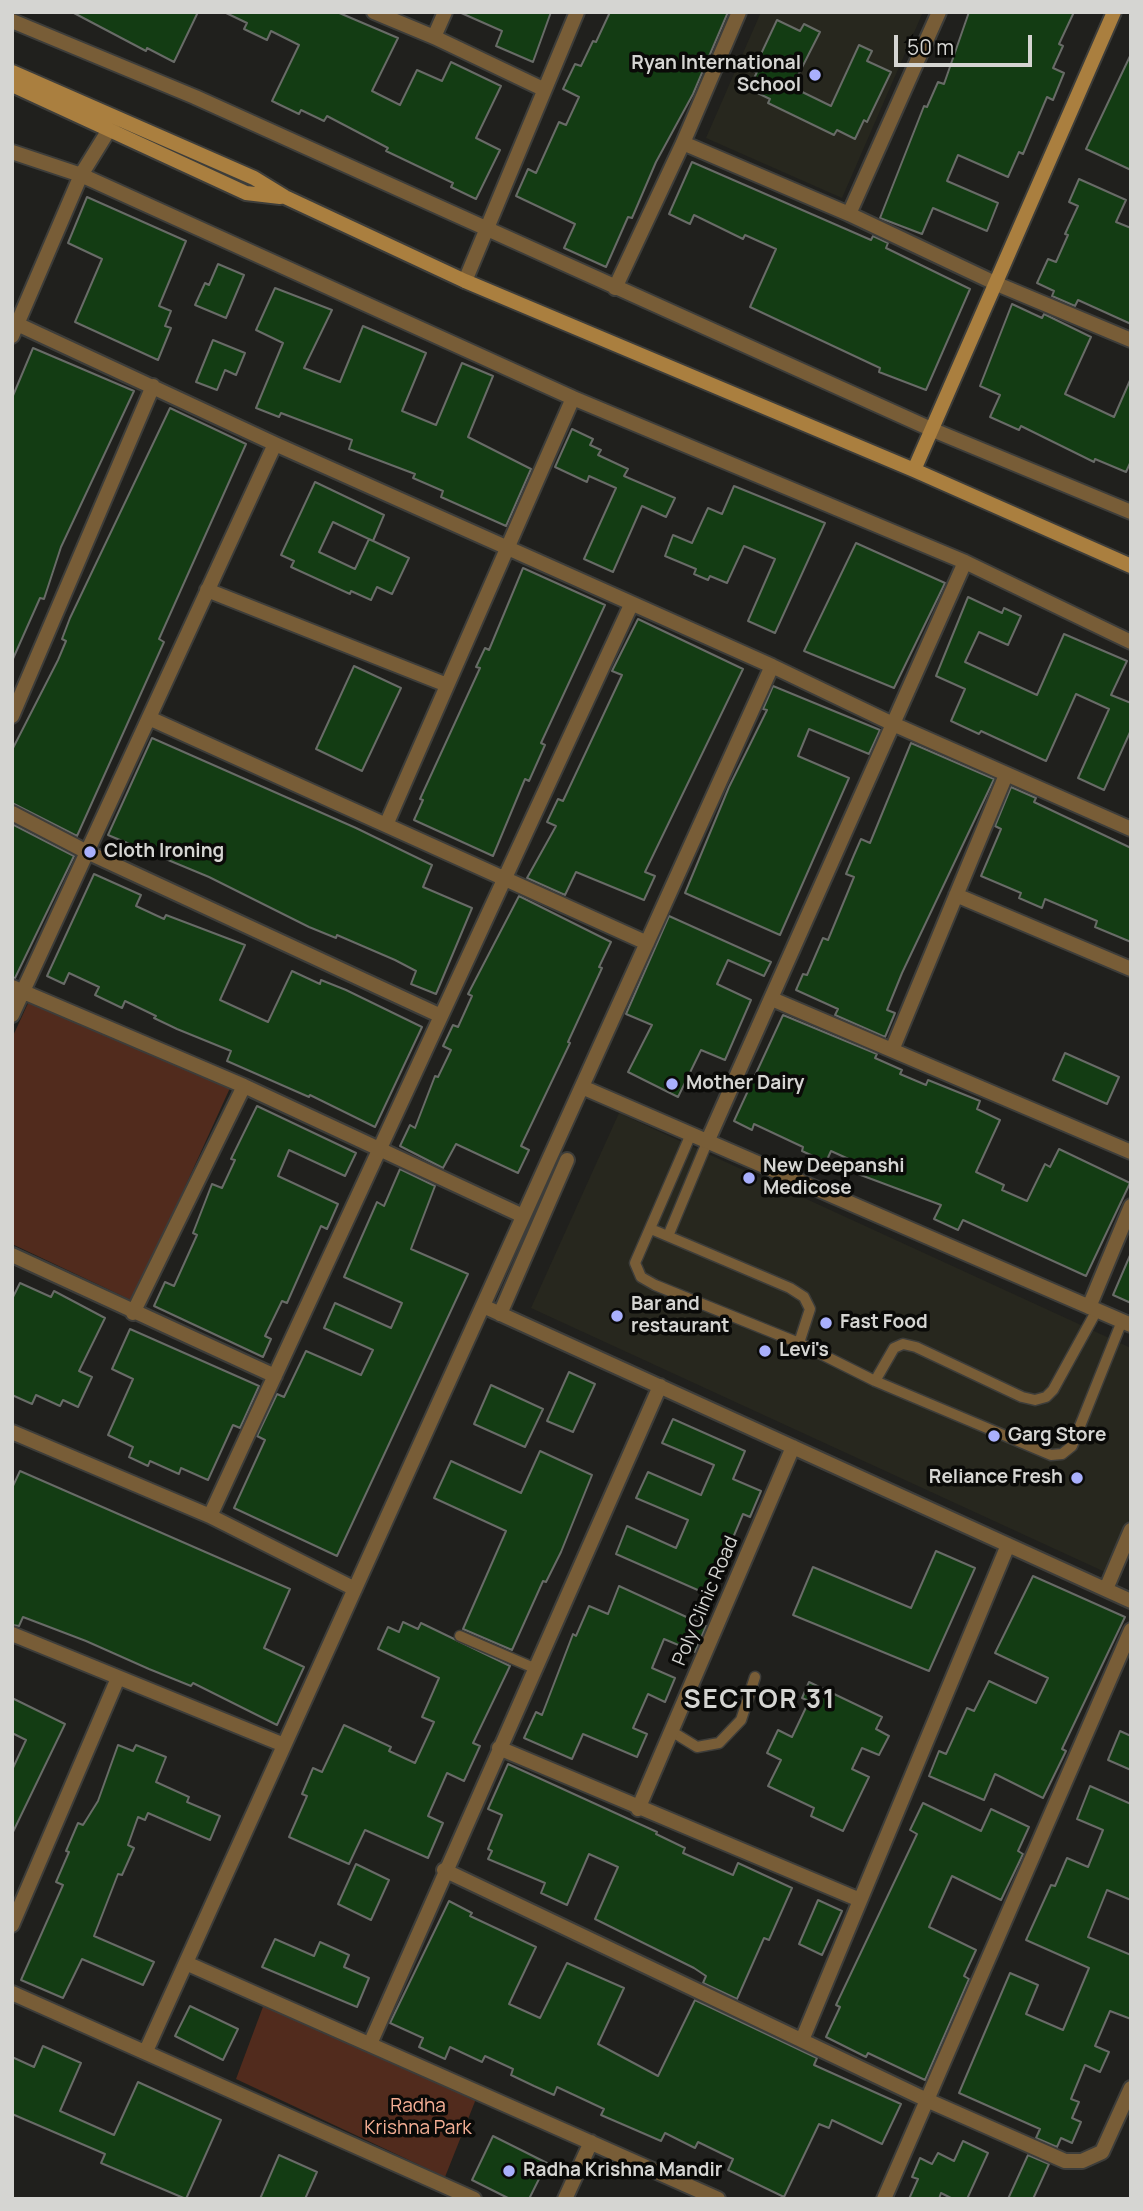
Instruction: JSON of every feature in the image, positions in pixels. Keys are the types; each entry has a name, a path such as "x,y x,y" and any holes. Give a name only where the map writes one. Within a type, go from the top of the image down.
{"street":[{"path":"374,12 434,37 543,89"},
{"path":"434,37 445,12"},
{"path":"465,281 577,12"},
{"path":"615,288 683,144 739,12"},
{"path":"849,214 939,12"},
{"path":"914,470 1114,12"},
{"path":"12,21 195,97 486,226 615,288 933,430 1131,512"},
{"path":"12,72 246,192 285,197 465,281 914,470 1131,566"},
{"path":"12,85 113,124"},
{"path":"113,124 82,175 15,330 153,386 275,444 772,666 893,724 1131,829"},
{"path":"683,144 849,214 997,284 1131,340"},
{"path":"12,152 82,175 573,398 965,562 1131,642"},
{"path":"12,716 153,386"},
{"path":"386,825 573,398"},
{"path":"12,1015 18,989 87,852 275,444"},
{"path":"708,1140 965,562"},
{"path":"207,590 447,685"},
{"path":"210,1516 631,605"},
{"path":"146,2051 772,666"},
{"path":"149,718 647,943"},
{"path":"892,1050 1006,775"},
{"path":"12,813 87,852 441,1016"},
{"path":"956,895 1131,969"},
{"path":"18,989 244,1086 523,1216"},
{"path":"772,999 1131,1152"},
{"path":"133,1313 244,1086"},
{"path":"582,1087 1126,1323"},
{"path":"500,1314 567,1160"},
{"path":"1093,1309 1131,1206"},
{"path":"12,1255 133,1313 275,1376"},
{"path":"483,1306 1131,1601"},
{"path":"370,2044 444,1870 660,1387"},
{"path":"12,1432 210,1516 355,1589"},
{"name":"Poly Clinic Road","path":"638,1809 793,1447"},
{"path":"1106,1589 1131,1530"},
{"path":"802,2040 1008,1545"},
{"path":"884,2199 929,2101 1131,1630"},
{"path":"12,1634 284,1745"},
{"path":"12,1925 118,1678"},
{"path":"499,1748 638,1809 860,1900"},
{"path":"444,1870 929,2101 1065,2161 1082,2161 1102,2152 1130,2089"},
{"path":"186,1963 718,2199"},
{"path":"12,1993 474,2199"},
{"path":"565,2199 591,2143"}],"lane":[{"path":"691,1134 635,1263 641,1277 799,1343 875,1381 1051,1455 1062,1454 1072,1447 1126,1323"},
{"path":"668,1236 708,1140"},
{"path":"651,1229 790,1287 804,1297 810,1309 799,1343"},
{"path":"875,1381 894,1348 903,1344 916,1347 1022,1397 1035,1400 1046,1397 1053,1390 1093,1309"},
{"path":"460,1636 534,1668"},
{"path":"671,1731 697,1747 719,1743 741,1720 754,1677"}],"shaded area":[{"name":"Ryan International School","path":"761,12 923,12 842,198 706,138"},
{"path":"619,1113 1131,1348 1131,1515 1105,1572 531,1308"}],"green space":[{"path":"30,999 230,1088 133,1301 12,1244 12,1038"},
{"name":"Radha Krishna Park","path":"264,2004 476,2099 445,2177 236,2079"}],"building":[{"path":"72,12 198,12 174,62 147,48 146,51"},
{"path":"224,12 337,12 398,38 372,91 400,105 417,70 442,81 451,62 501,86 476,138 500,150 476,199 451,187 453,183 386,151 388,148 327,116 324,121 301,110 299,114 272,101 299,45 271,31 267,40 244,29 247,23"},
{"path":"459,12 551,12 533,62 496,46 502,31"},
{"path":"610,12 728,12 693,94 656,162 632,218 628,217 606,267 564,248 575,224 516,196 528,169 536,173 559,122 566,125 579,97 563,89 575,64 581,66 593,41 596,42"},
{"path":"969,12 1074,12 1059,44 1063,46 1053,68 1064,73 1053,100 1047,97 1023,154 1019,152 1008,177 958,155 947,181 998,203 987,231 933,208 922,234 880,218 924,106 927,107 938,82 944,84"},
{"path":"777,20 800,31 804,24 820,32 792,87 831,106 859,45 872,51 867,61 891,72 867,122 864,120 855,139 837,130 834,135 768,103 770,99 749,89 757,72 753,71"},
{"path":"1131,54 1131,170 1086,149"},
{"path":"692,162 871,240 873,236 888,243 886,248 970,289 926,390 879,372 880,368 750,307 776,249 745,235 743,239 694,215 690,224 669,214"},
{"path":"1079,179 1126,200 1116,222 1131,228 1131,324 1078,300 1075,306 1052,296 1054,291 1037,283 1048,259 1056,262 1068,235 1065,234 1078,206 1069,202"},
{"path":"87,197 186,241 159,306 171,311 165,326 171,328 158,360 75,322 102,259 68,243"},
{"path":"218,264 244,275 226,318 195,305 205,283 209,285"},
{"path":"275,288 332,310 304,368 340,382 363,326 426,353 402,411 436,425 462,363 493,376 468,437 531,469 506,526 441,497 443,491 413,478 415,474 349,449 352,440 281,413 279,417 256,408 283,343 256,330"},
{"path":"1012,304 1042,318 1044,314 1091,337 1065,394 1114,417 1131,378 1131,461 1126,472 1095,459 1094,462 1021,426 1019,430 990,417 1000,395 980,386"},
{"path":"213,340 245,353 236,375 225,370 217,390 196,382"},
{"path":"33,348 134,391 61,547 44,599 40,598 12,661 12,398"},
{"path":"170,408 246,444 159,639 164,642 77,836 12,803 12,750 58,660 66,641 62,639 70,618"},
{"path":"572,429 593,439 590,445 601,450 598,455 628,469 624,476 675,498 666,517 642,506 613,572 584,559 616,488 589,476 587,482 555,467"},
{"path":"315,482 384,515 373,541 409,558 392,594 377,587 371,600 351,591 350,594 291,567 294,561 281,555","holes":["333,522 369,539 355,569 319,552"]},
{"path":"734,486 825,523 775,633 748,621 775,559 744,546 727,583 710,576 708,580 694,574 696,569 665,556 673,535 692,543 708,508 722,514"},
{"path":"856,543 945,583 894,688 804,651"},
{"path":"523,568 605,605 541,743 545,745 529,781 525,779 493,856 414,820 423,800 420,799 480,668 476,667 485,648 489,650"},
{"path":"968,597 1002,613 1004,608 1021,616 1008,645 979,632 965,662 1037,695 1064,634 1127,661 1111,695 1131,703 1131,730 1104,790 1078,778 1109,709 1076,694 1046,761 981,731 979,734 951,721 965,689 936,676"},
{"path":"638,619 743,669 645,872 655,876 644,900 576,872 565,895 527,878 556,826 547,822 558,799 563,801 622,675 612,671"},
{"path":"354,666 401,688 362,771 316,749"},
{"path":"773,686 880,730 869,754 809,729 798,756 849,778 780,935 685,893 729,787 767,710 763,709"},
{"path":"152,738 356,828 432,865 423,887 472,908 436,994 411,984 416,971 395,960 337,935 336,938 309,927 209,877 108,835"},
{"path":"911,743 994,779 902,973 887,1010 895,1013 885,1037 835,1015 838,1009 796,990 803,974 807,975 823,938 828,940 854,877 846,874 854,855 861,839 870,843"},
{"path":"1011,787 1036,798 1034,802 1131,848 1131,942 1095,927 1097,921 1045,899 1042,908 1019,898 1021,893 981,876 1001,829 995,826"},
{"path":"12,824 74,856 15,978 12,978"},
{"path":"94,874 141,895 136,906 164,919 166,915 245,945 220,1000 268,1022 292,971 320,984 321,980 346,990 422,1027 375,1127 310,1095 309,1097 227,1061 231,1051 177,1029 125,1001 122,1008 95,995 99,987 69,973 64,984 47,976"},
{"path":"519,896 611,942 568,1042 570,1043 521,1146 529,1150 518,1173 456,1144 443,1168 400,1146 410,1125 415,1128 435,1076 438,1077 451,1050 443,1046 453,1025 458,1027 472,996 468,994"},
{"path":"669,916 771,962 764,976 728,960 717,984 751,1000 725,1060 701,1050 678,1097 628,1072 652,1025 626,1014"},
{"path":"783,1015 877,1054 875,1058 902,1070 900,1074 926,1085 928,1080 980,1101 977,1109 1000,1120 976,1172 1004,1185 1002,1190 1027,1201 1045,1164 1050,1167 1059,1149 1130,1183 1086,1276 963,1220 958,1230 934,1219 941,1205 858,1174 862,1165 831,1151 826,1162 802,1151 803,1147 754,1124 752,1130 734,1121"},
{"path":"1065,1053 1119,1077 1107,1104 1053,1080"},
{"path":"257,1106 356,1153 345,1176 289,1150 278,1176 338,1204 327,1229 321,1226 287,1303 282,1301 265,1336 271,1339 263,1357 154,1306 165,1282 174,1286 197,1235 193,1233 212,1184 222,1188 235,1160 231,1159"},
{"path":"400,1169 435,1186 411,1249 468,1274 337,1556 234,1508 265,1440 257,1436 277,1394 284,1397 306,1351 361,1375 373,1350 324,1328 335,1303 391,1328 402,1303 344,1277 377,1202 384,1206"},
{"path":"1131,1253 1131,1303 1113,1295"},
{"path":"20,1283 51,1297 54,1291 105,1318 79,1371 92,1377 78,1407 63,1400 60,1406 36,1395 32,1404 12,1395 12,1299"},
{"path":"130,1329 259,1386 240,1428 233,1425 208,1480 181,1468 179,1474 150,1461 148,1466 129,1457 133,1447 108,1435 133,1379 112,1369"},
{"path":"569,1372 595,1384 573,1432 547,1421"},
{"path":"491,1385 543,1409 525,1447 474,1424"},
{"path":"673,1419 745,1451 733,1479 761,1491 750,1517 743,1514 709,1595 616,1554 627,1526 676,1548 688,1520 636,1498 648,1472 701,1495 714,1465 662,1443"},
{"path":"540,1451 592,1475 561,1552 546,1582 543,1581 512,1650 463,1629 506,1531 434,1498 451,1461 521,1493"},
{"path":"20,1471 290,1589 264,1648 304,1667 277,1725 193,1683 191,1686 23,1617 19,1626 12,1625 12,1488"},
{"path":"936,1551 975,1568 929,1671 793,1615 813,1567 911,1608"},
{"path":"1033,1576 1125,1617 1062,1749 1066,1751 1043,1798 995,1774 984,1800 929,1776 939,1751 946,1754 967,1708 974,1711 989,1681 1036,1703 1048,1678 995,1653"},
{"path":"619,1586 706,1626 695,1652 664,1639 652,1668 675,1678 665,1702 648,1694 633,1728 647,1734 637,1757 583,1734 572,1759 524,1738 536,1712 542,1715 573,1634 576,1636 589,1606 608,1614"},
{"path":"403,1622 418,1629 421,1623 510,1666 473,1743 480,1746 464,1781 447,1773 428,1816 443,1823 428,1858 365,1830 349,1864 289,1837 307,1796 302,1794 313,1768 322,1772 344,1725 391,1747 389,1751 415,1763 434,1722 422,1717 439,1678 378,1649 388,1627 399,1632"},
{"path":"809,1682 882,1717 876,1729 889,1736 879,1755 862,1748 852,1769 869,1777 843,1831 811,1816 814,1808 768,1786 781,1760 767,1753 778,1730 792,1737 809,1701 802,1698"},
{"path":"12,1698 65,1724 12,1834 12,1770 26,1740 12,1733"},
{"path":"1120,1731 1131,1736 1131,1770 1108,1760"},
{"path":"118,1745 133,1751 136,1745 166,1757 156,1782 189,1797 187,1802 220,1816 210,1840 148,1813 145,1820 138,1817 128,1845 134,1848 122,1875 118,1874 94,1936 154,1962 143,1985 82,1959 63,1998 21,1980 63,1885 56,1882 69,1852 66,1851 78,1823 83,1825 98,1801"},
{"path":"508,1764 657,1832 656,1834 685,1848 683,1853 733,1875 738,1863 792,1888 769,1940 764,1938 737,1999 703,1983 706,1976 694,1968 595,1919 618,1867 589,1854 567,1905 541,1893 545,1883 488,1859 492,1851 488,1849 502,1815 488,1809"},
{"path":"1090,1786 1131,1804 1131,1900 1107,1890 1088,1937 1131,1955 1131,2019 1110,2011 1095,2046 1109,2052 1100,2072 1085,2065 1071,2099 1079,2102 1072,2118 1081,2122 1072,2143 1061,2138 1057,2147 1036,2138 1040,2129 959,2093 1010,1973 1038,1985 1026,2014 1063,2030 1089,1968 1026,1940 1051,1885 1055,1886 1067,1858 1088,1867 1103,1830 1077,1819"},
{"path":"923,1803 981,1831 991,1809 1029,1827 1018,1851 1023,1854 1001,1900 952,1876 929,1927 976,1950 964,1976 969,1979 925,2080 868,2053 866,2057 826,2037 840,2007 836,2005 917,1834 910,1830"},
{"path":"356,1864 389,1880 371,1920 338,1904"},
{"path":"818,1900 842,1911 822,1955 799,1944"},
{"path":"449,1901 472,1913 470,1916 536,1947 509,2004 540,2018 567,1963 624,1988 598,2044 658,2076 695,2000 817,2058 814,2065 901,2104 882,2144 832,2120 829,2128 819,2124 784,2197 728,2170 733,2159 698,2142 695,2148 665,2133 661,2141 601,2115 604,2109 557,2087 554,2095 511,2075 513,2069 485,2056 482,2062 450,2047 445,2059 419,2047 423,2038 390,2023"},
{"path":"275,1939 314,1956 320,1942 349,1955 344,1967 369,1978 357,2007 262,1967"},
{"path":"190,2006 238,2029 223,2060 175,2036"},
{"path":"43,2046 81,2063 60,2111 114,2135 138,2082 221,2120 186,2199 101,2163 105,2154 12,2114 12,2057 34,2067"},
{"name":"Radha Krishna Mandir","path":"493,2136 547,2163 529,2199 510,2199 472,2180"},
{"path":"963,2141 988,2153 967,2199 953,2199 941,2193 939,2199 909,2199 918,2179 912,2177 920,2158 932,2164 938,2153 954,2161"},
{"path":"279,2155 317,2172 305,2199 260,2199"},
{"path":"1028,2155 1049,2164 1033,2199 1008,2199"}],"place":[{"name":"Ryan International School","path":"815,75"},
{"name":"Cloth Ironing","path":"90,852"},
{"name":"Mother Dairy","path":"672,1084"},
{"name":"New Deepanshi Medicose","path":"749,1178"},
{"name":"Bar and restaurant","path":"617,1316"},
{"name":"Fast Food","path":"826,1323"},
{"name":"Levi's","path":"765,1351"},
{"name":"Garg Store","path":"994,1436"},
{"name":"Reliance Fresh","path":"1077,1478"},
{"name":"Radha Krishna Mandir","path":"509,2171"}],"district":[{"name":"SECTOR 31","path":"760,1701"}]}
